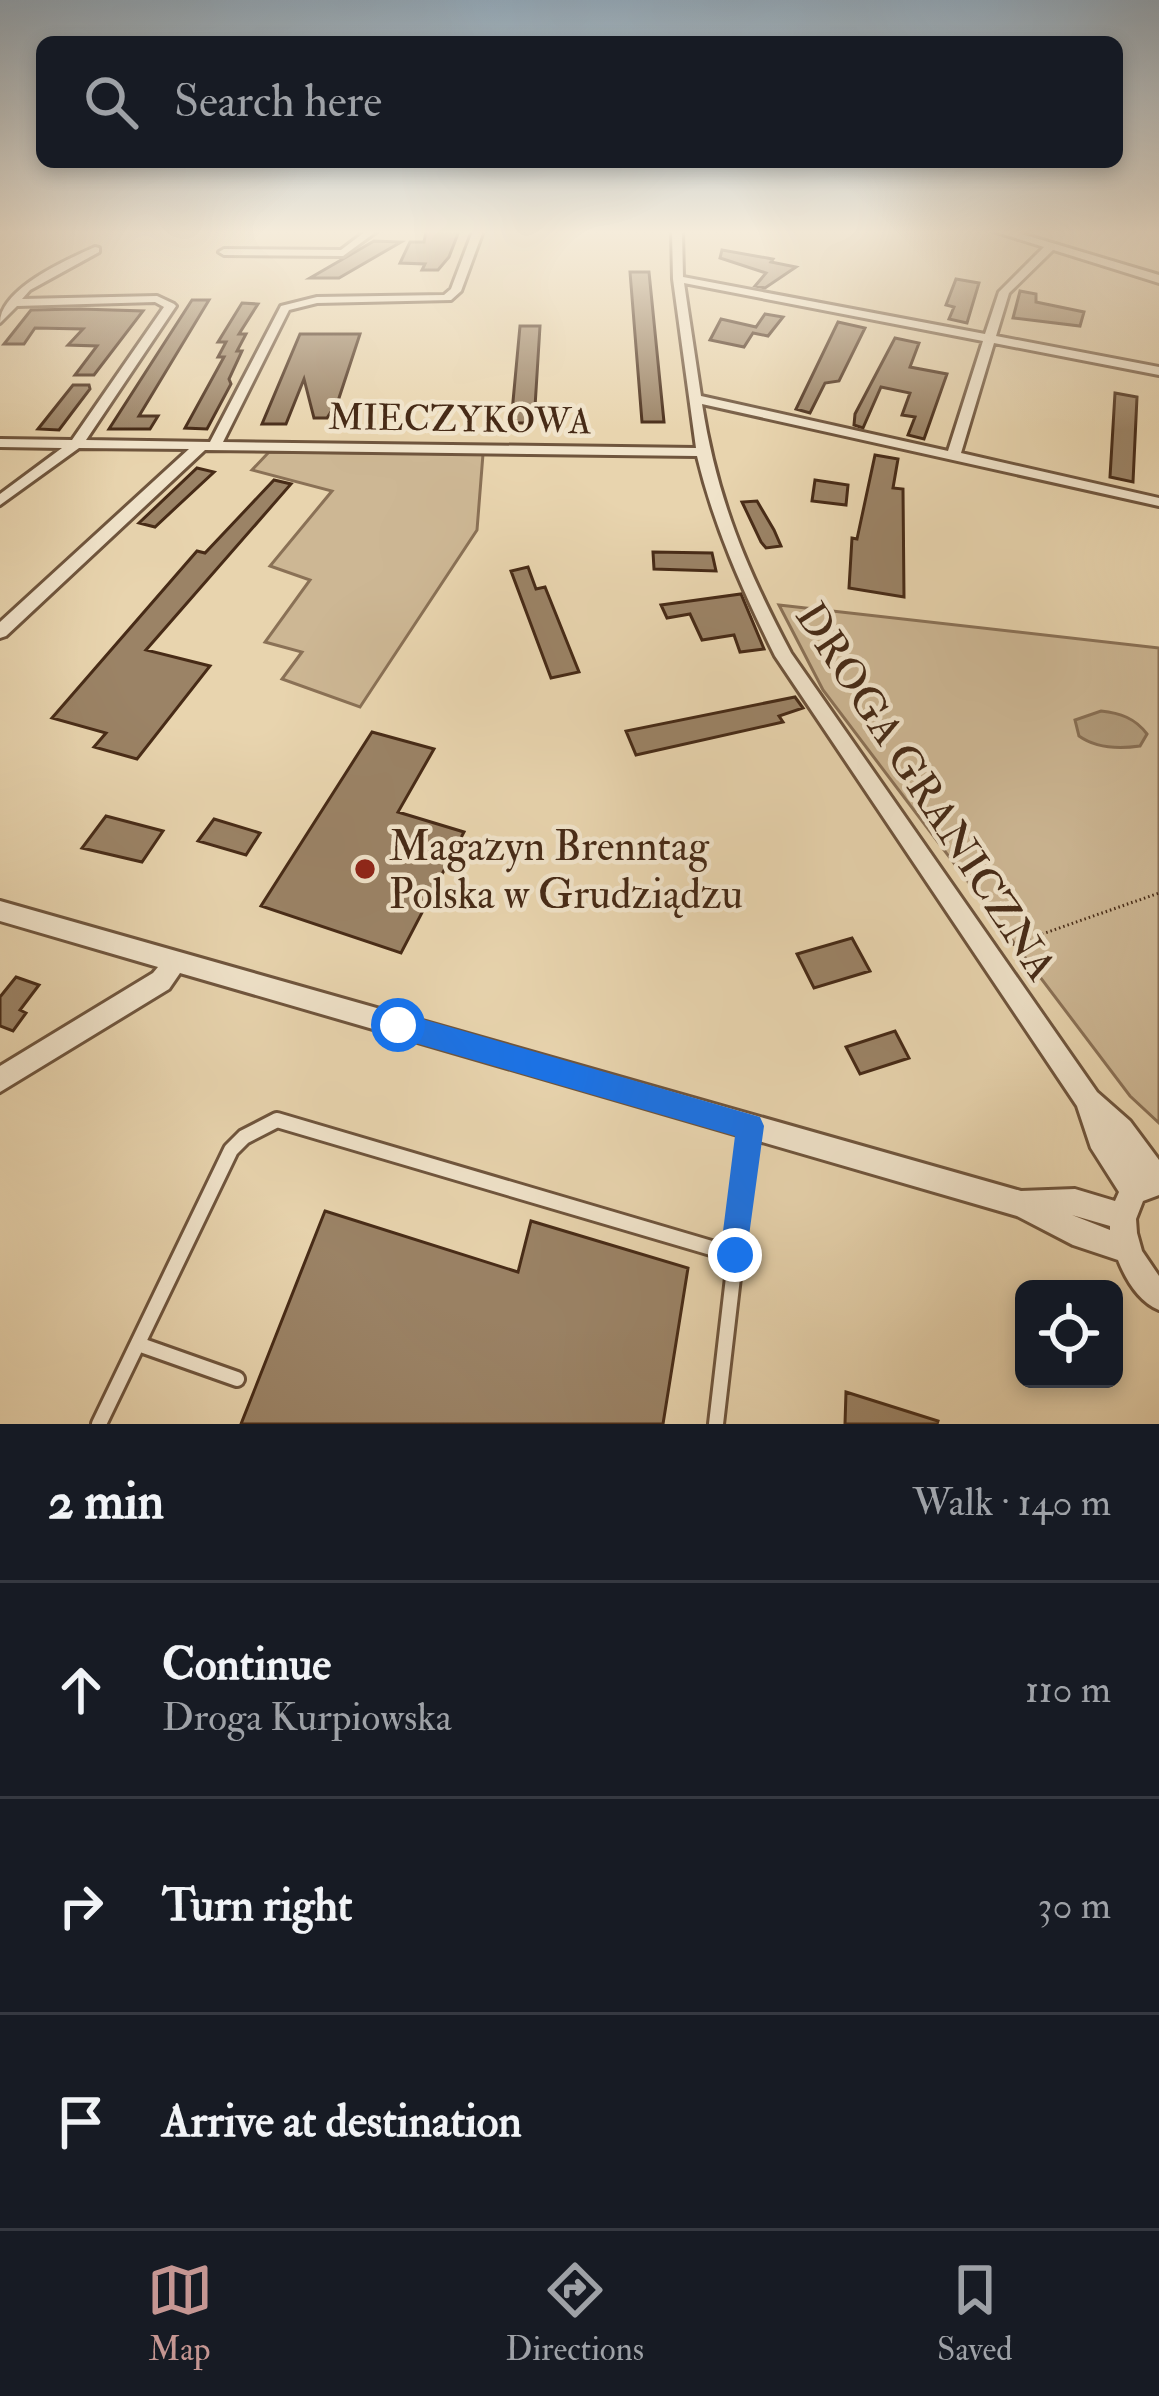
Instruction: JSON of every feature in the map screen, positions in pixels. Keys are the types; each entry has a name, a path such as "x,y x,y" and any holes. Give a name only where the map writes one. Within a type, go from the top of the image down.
{"street":[{"path":"0,320 17,297"},
{"path":"0,632 208,446 285,308 316,300 448,297"},
{"name":"DROGA GRANICZNA","path":"680,297 703,452 721,517 784,656 1088,1101 1100,1139 1143,1193"},
{"path":"777,297 1159,371"},
{"path":"953,456 1003,297"},
{"path":"0,501 77,443 170,307 157,299 12,303"},
{"path":"694,398 1159,502"},
{"name":"MIECZYKOWA","path":"0,443 703,452"},
{"path":"0,911 1021,1204 1069,1229 1126,1249 1159,1296"},
{"path":"0,1081 161,981 175,961"},
{"path":"1021,1204 1143,1193 1126,1249"}],"lane":[{"path":"99,1424 231,1150 244,1137 277,1120 735,1255"},
{"path":"716,1424 750,1126"},
{"path":"138,1344 237,1379"}],"path":[{"path":"999,950 1159,893"}],"shaded area":[{"path":"269,452 483,454 477,530 360,707 282,679 302,652 265,642 310,580 270,566 332,491 252,470"},
{"path":"779,605 1159,648 1159,1123 1130,1096 823,690"},
{"path":"1101,711 1137,724 1147,734 1140,746 1108,747 1079,736 1075,720"}],"building":[{"path":"632,297 652,297 664,422 642,422"},
{"path":"949,297 975,297 967,323 949,319 954,307 946,305"},
{"path":"1018,297 1036,297 1036,302 1084,312 1080,326 1013,318"},
{"path":"192,300 209,300 139,416 158,416 150,429 109,429"},
{"path":"242,303 258,304 239,334 246,334 237,351 242,351 231,384 207,429 185,428 224,357 218,357 226,342 218,342"},
{"path":"31,310 143,311 94,375 75,375 97,346 68,345 83,329 35,328 24,344 4,344"},
{"path":"765,314 783,317 768,336 753,333 744,347 710,340 721,319 756,327"},
{"path":"838,322 865,328 839,381 825,383 810,413 796,409"},
{"path":"520,326 540,326 534,423 511,423"},
{"path":"300,334 360,334 338,401 327,418 314,418 304,379 286,424 262,424"},
{"path":"895,338 919,343 910,367 947,374 924,439 908,435 915,417 902,415 910,393 881,387 863,428 854,425 855,414"},
{"path":"73,385 89,385 90,389 59,430 38,429"},
{"path":"1115,393 1137,397 1133,482 1110,477"},
{"path":"875,455 898,459 893,488 903,489 904,597 849,588 852,538 857,539"},
{"path":"197,468 214,472 155,527 139,523"},
{"path":"274,480 291,484 146,650 210,666 137,759 94,747 106,733 52,718 197,551 205,553"},
{"path":"815,480 848,485 846,505 812,501"},
{"path":"757,501 781,546 766,548 761,542 742,502"},
{"path":"653,552 712,553 716,571 654,569"},
{"path":"528,567 536,589 545,587 579,672 551,678 511,571"},
{"path":"741,594 764,649 740,652 734,635 702,640 690,614 667,618 661,605"},
{"path":"795,697 803,708 779,716 783,722 636,755 626,731"},
{"name":"Magazyn Brenntag Polska w Grudziądzu","path":"372,732 434,749 398,812 464,832 401,953 261,906"},
{"path":"106,816 163,831 142,862 82,848"},
{"path":"214,819 260,833 246,855 198,841"},
{"path":"852,938 870,971 814,988 797,954"},
{"path":"16,977 39,985 20,1010 26,1013 13,1031 0,1026 0,997"},
{"path":"895,1031 909,1058 860,1074 846,1047"},
{"path":"325,1211 518,1272 531,1221 688,1268 663,1424 241,1424"},
{"path":"846,1392 938,1421 937,1424 845,1424"}],"place":[{"name":"Magazyn Brenntag Polska w Grudziądzu","path":"365,869"}],"route":[{"path":"398,1025 750,1126 735,1255"}]}
